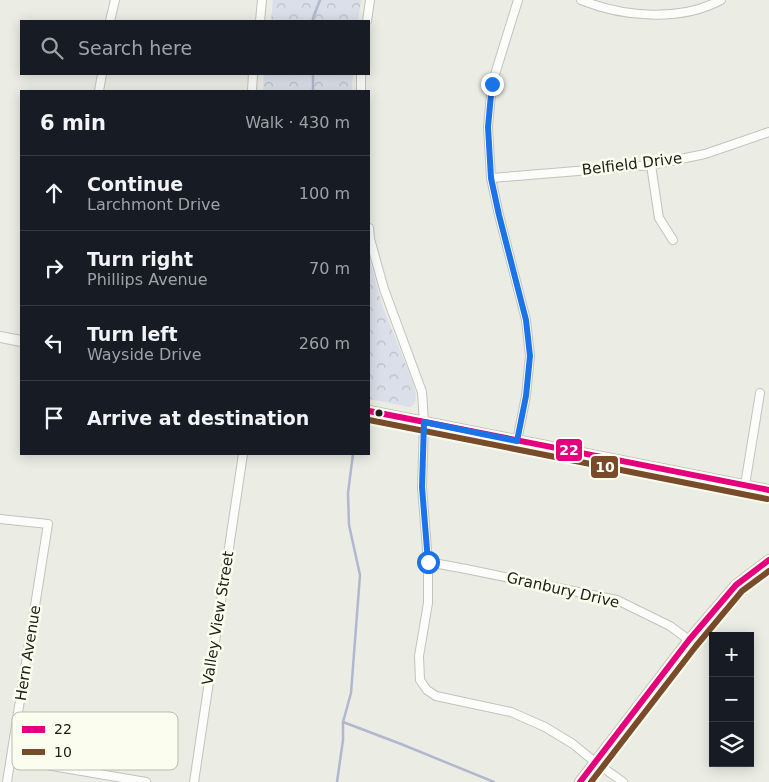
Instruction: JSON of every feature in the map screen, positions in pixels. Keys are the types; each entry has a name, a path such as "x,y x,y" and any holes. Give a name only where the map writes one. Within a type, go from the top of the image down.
{"street":[{"path":"110,20 115,0"},
{"path":"260,20 262,0"},
{"path":"367,20 370,0"},
{"path":"517,441 526,396 530,356 526,320 491,178 488,127 492,84 518,0"},
{"path":"581,0 595,6 624,13 658,15 688,12 721,0"},
{"path":"100,90 102,75"},
{"path":"252,90 253,75"},
{"path":"361,75 361,90"},
{"name":"Belfield Drive","path":"491,178 651,165 705,154 769,133"},
{"path":"651,165 659,218 673,240"},
{"path":"370,239 384,290 422,392 424,422 422,487 428,562 428,603 419,656 420,680 427,690 436,696 511,712 545,727 573,744 623,782"},
{"path":"0,337 20,341"},
{"path":"745,485 760,393"},
{"path":"370,411 769,490"},
{"name":"Valley View Street","path":"194,782 243,455"},
{"name":"Hern Avenue","path":"0,519 48,524 18,712"},
{"path":"580,782 689,640 736,585 769,560"},
{"name":"Granbury Drive","path":"428,562 618,600 670,626 689,640"},
{"name":"Hern Avenue","path":"7,782 12,753"},
{"path":"76,770 146,782"}],"green space":[{"path":"273,0 361,0 358,20 271,20"},
{"path":"264,75 353,75 352,90 263,90"},
{"path":"370,261 382,305 413,383 416,395 414,404 410,407 370,399"}],"waterway":[{"path":"313,20 320,0"},
{"path":"313,75 313,90"},
{"path":"337,782 343,740 343,722 351,693 360,575 349,525 348,493 353,455"},
{"path":"343,722 494,782"}],"transit line":[{"name":"22","path":"370,411 769,490"},
{"name":"10","path":"370,420 767,499"},
{"name":"22","path":"580,782 689,640 736,585 769,560"},
{"name":"10","path":"591,782 696,646 742,591 769,571"}],"route":[{"path":"428,562 422,487 424,422 517,441 526,396 530,356 526,320 491,178 488,127 492,84"}]}
